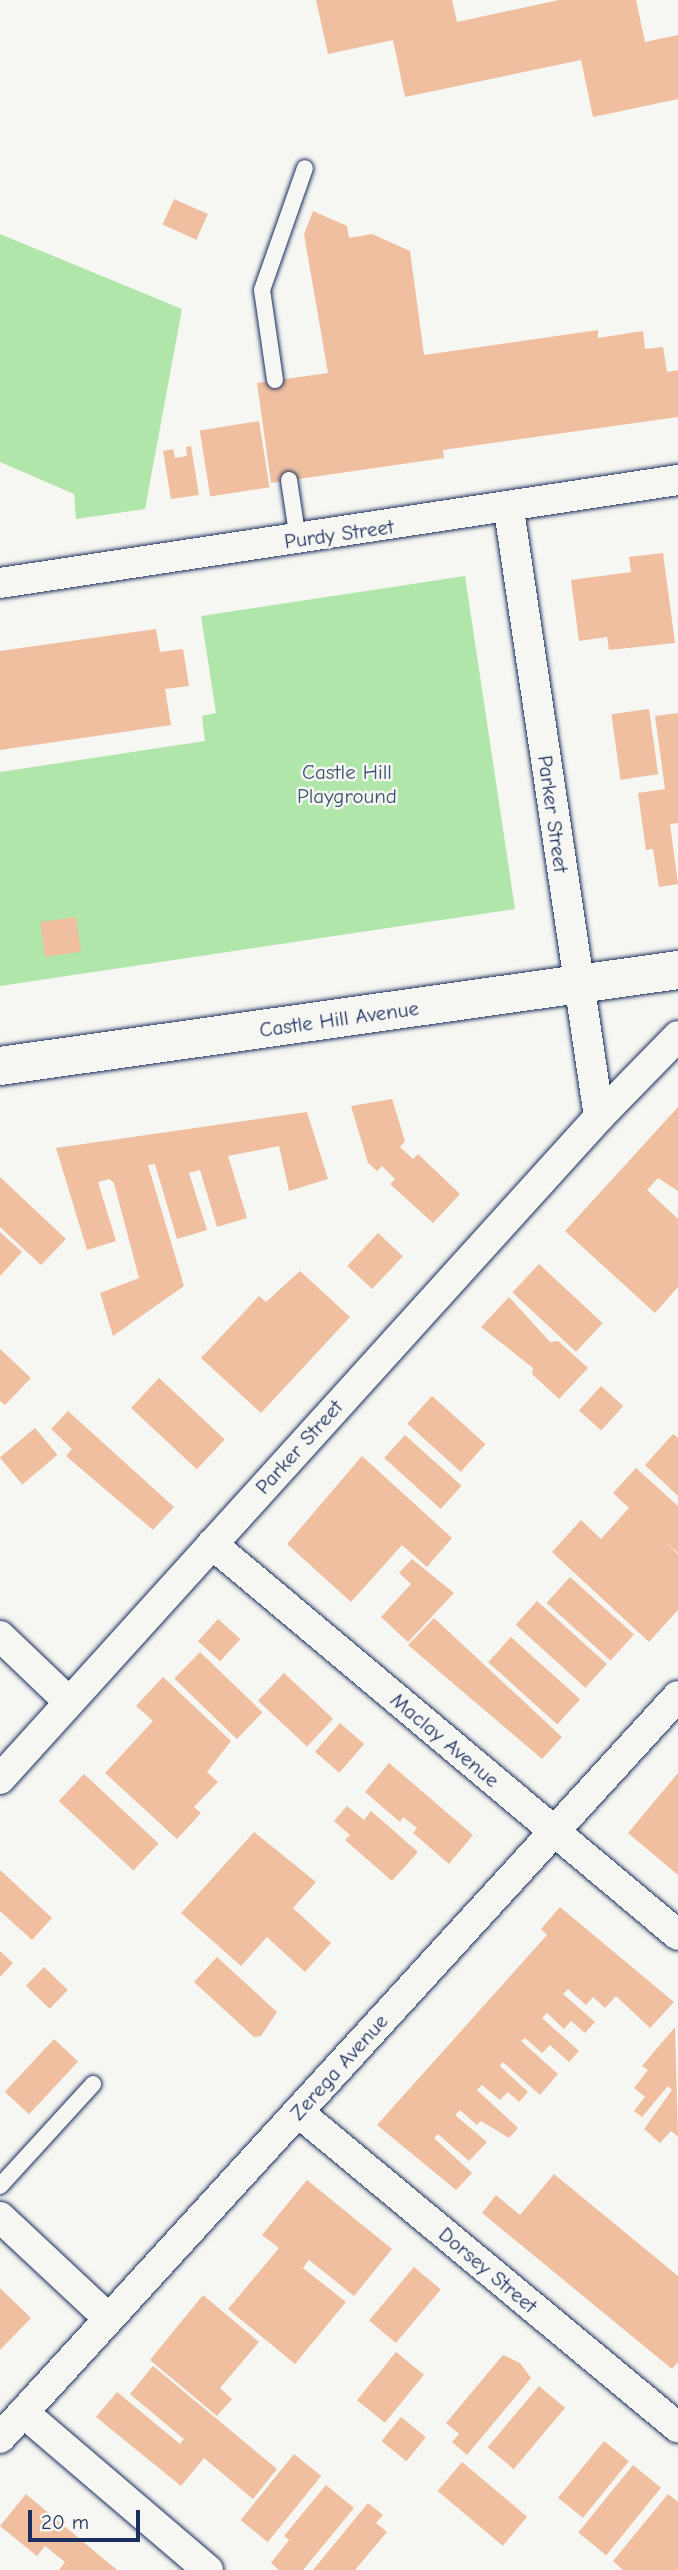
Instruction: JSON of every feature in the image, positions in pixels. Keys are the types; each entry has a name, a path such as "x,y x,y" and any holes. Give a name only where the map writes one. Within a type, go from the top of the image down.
{"main road":[{"name":"Castle Hill Avenue","path":"0,1066 678,970"}],"street":[{"name":"Purdy Street","path":"0,583 509,510 678,480"},
{"name":"Parker Street","path":"509,510 578,985 600,1117"},
{"name":"Parker Street","path":"0,1779 600,1117 678,1036"},
{"name":"Maclay Avenue","path":"212,1544 678,1935"},
{"path":"0,1636 69,1702"},
{"name":"Zerega Avenue","path":"0,2438 678,1696"},
{"name":"Dorsey Street","path":"299,2112 678,2427"},
{"path":"0,2217 108,2318"},
{"path":"23,2413 208,2570"}],"lane":[{"path":"275,380 262,290 305,168"},
{"path":"289,480 298,540"},
{"path":"0,2186 93,2084"}],"green space":[{"path":"0,234 182,309 145,509 76,519 74,494 0,462"},
{"name":"Castle Hill Playground","path":"465,576 515,909 0,986 0,772 205,741 202,716 216,713 201,616"}],"building":[{"path":"316,0 452,0 457,22 559,0 636,0 645,42 678,35 678,99 593,117 581,60 405,97 393,40 328,54"},
{"path":"174,199 208,214 196,240 163,225"},
{"path":"313,211 347,226 349,238 372,234 410,251 424,355 598,330 598,338 643,331 645,349 663,347 667,372 678,370 678,417 443,450 444,458 271,483 257,383 328,373 304,234"},
{"path":"259,421 269,487 210,497 200,430"},
{"path":"191,446 199,495 171,499 163,451 173,449 175,458 187,456 186,447"},
{"path":"663,553 675,643 609,650 607,637 579,641 571,580 631,572 629,557"},
{"path":"156,629 160,652 183,649 189,686 165,689 171,725 0,750 0,651"},
{"path":"649,709 658,774 621,780 611,714"},
{"path":"678,713 678,823 670,824 678,884 659,887 653,849 646,850 638,793 665,789 655,716"},
{"path":"76,917 81,952 45,957 40,922"},
{"path":"392,1099 405,1141 400,1147 413,1159 418,1154 460,1194 433,1223 390,1184 395,1179 382,1166 377,1171 368,1163 351,1106"},
{"path":"678,1107 678,1191 658,1178 647,1190 678,1219 678,1287 655,1313 565,1231"},
{"path":"307,1112 328,1179 289,1191 279,1146 228,1156 247,1218 217,1227 200,1170 189,1173 207,1230 177,1239 155,1164 148,1165 184,1286 113,1336 100,1293 139,1278 114,1183 109,1179 98,1182 116,1241 87,1250 56,1148"},
{"path":"0,1177 66,1239 41,1265 0,1227"},
{"path":"0,1232 22,1252 0,1276"},
{"path":"378,1233 403,1256 372,1289 347,1266"},
{"path":"539,1264 603,1323 576,1352 512,1293"},
{"path":"300,1271 350,1317 261,1413 201,1358 259,1296 266,1302"},
{"path":"509,1297 550,1342 558,1341 588,1368 559,1399 532,1374 533,1368 481,1327"},
{"path":"0,1349 31,1378 5,1405 0,1401"},
{"path":"159,1378 225,1439 197,1469 131,1408"},
{"path":"601,1386 623,1406 601,1431 579,1411"},
{"path":"432,1396 486,1444 461,1472 407,1423"},
{"path":"68,1411 174,1507 153,1530 66,1456 72,1449 51,1429"},
{"path":"35,1428 57,1455 22,1484 0,1457"},
{"path":"673,1434 678,1438 678,1496 645,1465"},
{"path":"405,1435 461,1486 441,1509 384,1458"},
{"path":"362,1456 452,1538 427,1567 402,1545 351,1602 287,1544"},
{"path":"636,1468 678,1506 678,1553 658,1535 678,1554 678,1610 649,1642 552,1552 581,1520 601,1539 629,1508 613,1493"},
{"path":"412,1559 454,1593 408,1642 381,1617 411,1584 399,1573"},
{"path":"570,1577 634,1635 610,1661 547,1603"},
{"path":"537,1601 607,1664 585,1688 516,1625"},
{"path":"434,1618 562,1737 542,1759 408,1645"},
{"path":"218,1619 240,1639 220,1661 198,1641"},
{"path":"511,1637 580,1699 557,1724 488,1662"},
{"path":"200,1652 263,1712 237,1739 174,1679"},
{"path":"284,1673 333,1719 307,1746 258,1701"},
{"path":"163,1677 231,1741 207,1772 218,1782 194,1807 201,1813 177,1839 105,1773 153,1721 136,1706"},
{"path":"340,1723 364,1744 339,1773 315,1752"},
{"path":"389,1763 473,1835 449,1864 413,1833 417,1828 403,1817 400,1822 365,1792"},
{"path":"678,1773 678,1875 628,1833"},
{"path":"84,1774 159,1844 133,1871 59,1801"},
{"path":"347,1806 364,1820 371,1811 418,1852 392,1881 345,1840 350,1835 334,1821"},
{"path":"254,1832 316,1882 293,1908 331,1943 305,1972 267,1937 241,1966 181,1913"},
{"path":"0,1870 52,1918 32,1940 0,1911"},
{"path":"560,1907 674,2002 650,2028 616,1996 605,2008 593,1997 586,2005 568,1989 563,1994 595,2022 585,2033 571,2021 564,2029 547,2013 542,2018 579,2051 569,2062 550,2045 542,2053 525,2038 521,2041 558,2074 540,2095 503,2062 500,2066 528,2092 519,2102 508,2092 500,2100 482,2085 477,2090 518,2128 509,2138 481,2121 477,2125 460,2110 455,2115 487,2142 469,2161 438,2134 434,2138 472,2173 456,2190 377,2125 547,1935 541,1929"},
{"path":"0,1951 13,1963 0,1977"},
{"path":"217,1957 277,2012 261,2036 254,2037 194,1982"},
{"path":"44,1967 68,1990 50,2009 26,1986"},
{"path":"675,2027 678,2137 671,2131 660,2143 644,2129 672,2090 668,2086 642,2117 634,2111 645,2097 634,2088 648,2070 642,2066"},
{"path":"54,2039 78,2062 29,2114 5,2092"},
{"path":"554,2174 678,2276 678,2362 672,2369 482,2213 496,2195 520,2215"},
{"path":"307,2180 392,2249 354,2296 309,2260 303,2268 346,2302 295,2364 228,2309 279,2248 262,2235"},
{"path":"414,2267 441,2289 396,2343 369,2321"},
{"path":"0,2288 31,2318 0,2350"},
{"path":"203,2295 259,2342 220,2388 232,2399 217,2416 150,2360"},
{"path":"396,2352 424,2375 385,2423 357,2400"},
{"path":"503,2355 520,2363 531,2378 467,2455 452,2442 459,2434 446,2423"},
{"path":"153,2366 277,2469 253,2499 204,2458 181,2486 96,2417 117,2392 180,2444 184,2439 130,2394"},
{"path":"539,2386 565,2408 514,2469 488,2447"},
{"path":"401,2417 426,2437 406,2461 381,2441"},
{"path":"604,2441 629,2461 583,2518 558,2498"},
{"path":"294,2454 321,2476 268,2542 241,2520"},
{"path":"462,2462 527,2517 503,2546 438,2491"},
{"path":"633,2465 661,2488 606,2555 578,2533"},
{"path":"326,2485 354,2508 303,2570 279,2570 271,2563 289,2540 284,2536"},
{"path":"26,2494 117,2570 59,2570 65,2562 45,2546 37,2556 0,2526"},
{"path":"668,2494 678,2502 678,2570 623,2570 613,2561"},
{"path":"368,2503 383,2515 376,2523 387,2532 355,2570 313,2570"}]}
